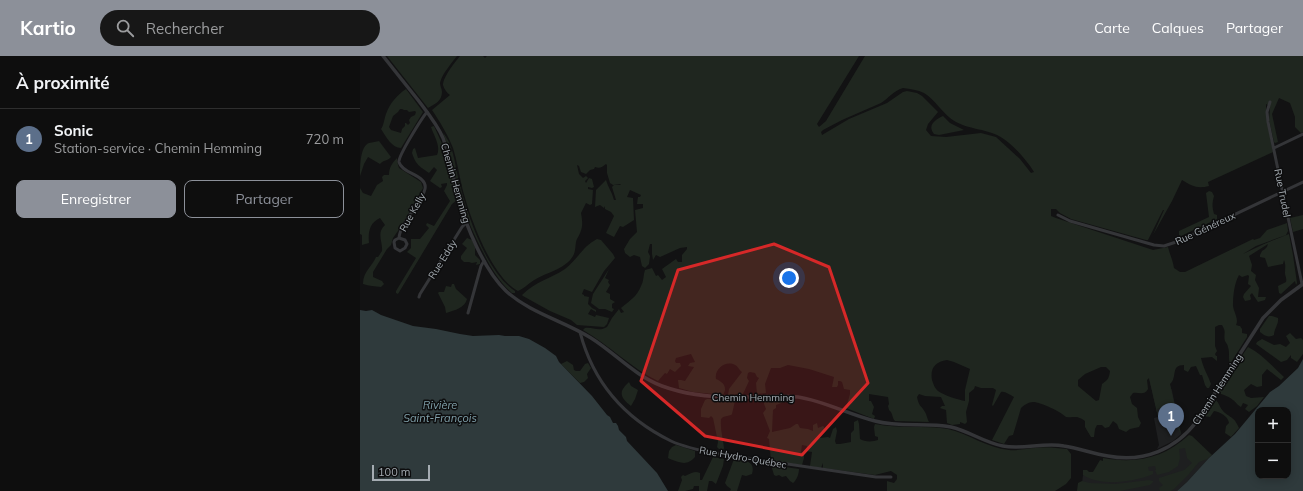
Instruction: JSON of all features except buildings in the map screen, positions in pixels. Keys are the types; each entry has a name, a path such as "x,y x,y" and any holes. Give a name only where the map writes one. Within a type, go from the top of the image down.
{"street":[{"name":"Chemin Hemming","path":"383,56 427,112 443,138 459,199 467,222 484,261 498,282 514,297 532,309 589,337 648,380 667,388 687,393 718,397 796,397 819,402 880,423 951,427 1002,446 1012,447 1054,444 1121,458 1148,456 1163,450 1187,433 1197,421 1263,318 1279,301 1302,284"},
{"name":"Rue Trudel","path":"1270,102 1267,115 1302,284"},
{"name":"Rue Kelly","path":"399,238 405,240 407,244 406,248 400,251 396,250 393,244 395,240 399,238 402,230 424,193 425,186 420,179 403,168 399,160 407,142 427,112"},
{"path":"1274,148 1303,134"},
{"name":"Rue Généreux","path":"1058,215 1070,221 1154,245 1164,246 1179,241 1303,182"},
{"name":"Rue Eddy","path":"419,297 462,227 467,222"},
{"path":"468,313 481,266 484,261"},
{"name":"Rue Hydro-Québec","path":"580,332 592,366 610,393 627,412 640,423 672,441 693,449 719,454 876,477 890,477"},
{"path":"583,342 584,337 589,337"}],"highlighted area":[{"path":"774,244 829,267 868,383 802,455 705,436 641,381 678,270"}],"shaded area":[{"path":"387,56 457,56 441,80 441,98 438,102 428,108"},
{"path":"460,56 483,56 485,58 487,56 859,56 817,124 819,127 826,121 865,56 1303,56 1303,132 1301,133 1295,127 1295,117 1290,103 1279,98 1272,114 1278,142 1275,143 1269,120 1270,106 1266,104 1266,115 1273,152 1208,182 1209,186 1195,186 1182,180 1153,235 1164,210 1148,240 1071,219 1056,209 1051,209 1051,216 1153,250 1168,247 1174,268 1180,272 1185,272 1253,239 1260,238 1267,230 1287,223 1288,231 1286,235 1256,246 1243,254 1289,234 1297,283 1296,285 1295,281 1281,294 1279,293 1278,286 1286,282 1285,263 1284,260 1283,264 1268,267 1265,258 1260,257 1260,255 1268,244 1249,256 1252,265 1251,271 1256,275 1255,280 1259,288 1258,297 1266,297 1265,300 1258,302 1252,293 1250,295 1251,299 1245,301 1243,297 1244,294 1251,286 1248,284 1249,276 1242,277 1239,275 1234,290 1233,306 1237,318 1236,325 1240,326 1242,333 1247,334 1247,337 1230,364 1229,349 1225,341 1222,325 1215,327 1215,346 1217,351 1215,354 1217,356 1217,361 1212,357 1201,358 1211,384 1209,388 1205,385 1202,375 1200,375 1196,366 1191,367 1188,372 1184,370 1184,365 1177,367 1174,378 1170,384 1181,434 1175,417 1171,418 1171,415 1163,415 1162,408 1157,409 1158,417 1149,378 1147,380 1148,389 1145,392 1133,393 1130,397 1132,404 1137,408 1138,417 1141,423 1139,427 1130,429 1126,432 1119,429 1117,424 1113,421 1109,427 1105,428 1102,425 1097,425 1094,437 1091,437 1085,427 1085,421 1082,419 1077,417 1066,417 1046,405 1031,402 1021,408 1013,435 1009,436 1004,444 992,440 1014,397 1001,392 993,406 996,390 993,388 981,388 975,386 969,393 969,401 966,412 967,422 965,424 960,422 960,424 952,425 947,423 946,410 940,408 945,406 941,397 919,394 917,397 929,422 895,421 889,410 888,397 869,394 869,401 871,401 874,407 872,414 875,416 874,419 846,408 850,390 844,389 842,382 838,381 837,387 832,387 834,377 809,369 788,365 780,368 771,368 765,384 766,393 757,394 756,383 759,378 755,373 750,372 748,373 747,378 749,381 743,394 728,395 729,389 742,372 732,364 721,366 716,375 716,379 723,383 725,387 723,395 693,392 679,388 678,380 685,381 694,367 688,366 690,363 695,362 691,354 676,358 676,363 680,363 681,366 675,372 670,369 667,374 665,373 658,381 639,370 602,342 583,330 585,328 599,329 607,327 619,309 621,313 624,312 621,308 639,290 643,282 645,270 652,268 656,276 658,275 662,280 666,277 662,269 676,259 678,262 682,262 682,255 687,249 687,247 680,248 660,257 656,255 653,260 652,244 650,244 648,252 650,256 649,264 645,268 642,266 640,257 634,255 630,257 625,253 624,249 630,239 637,232 635,210 643,208 643,204 637,204 638,197 641,195 630,190 627,197 633,198 634,220 623,227 620,226 614,237 606,233 614,216 611,212 605,209 605,206 604,208 600,205 595,207 596,190 606,180 614,200 616,200 612,187 614,185 621,184 613,185 610,183 606,164 600,168 595,167 586,174 581,172 579,166 577,165 579,174 583,178 586,176 588,178 585,181 586,183 589,178 592,179 594,187 588,187 588,189 593,190 592,204 590,205 586,203 581,213 581,229 576,241 574,254 571,259 563,266 541,276 518,291 508,284 499,273 482,244 470,213 449,138 432,110 450,95 443,85 445,78","holes":["903,88 917,90 928,95 951,119 956,122 992,133 1007,141 1027,162 1034,172 1031,173 1020,159 996,137 981,133 946,137 931,136 926,130 928,124 938,112 922,96 917,93 907,91 903,92 887,103 849,119 822,135 821,132 823,130 881,103","947,360 970,369 965,390 965,401 943,394 935,387 932,380 932,372 934,366 939,362","1101,367 1106,367 1110,371 1108,379 1102,384 1099,400 1096,401 1078,386 1078,380 1085,374"]},
{"path":"406,89 423,112 401,148 398,148 387,139 381,129 390,106","holes":["400,109 416,112 415,115 409,120 410,123 408,125 405,123 401,133 391,130 389,127 393,116"]},
{"path":"943,116 950,123 964,130 939,135 934,134 931,128 933,123"},
{"path":"434,126 444,148 442,150 443,155 446,156 457,200 452,204 398,294 396,291 416,258 407,252 411,248 411,239 420,239 429,228 426,225 427,223 434,226 450,201 444,191 447,183 441,184 442,187 440,188 430,181 437,170 434,167 429,173 423,169 418,165 412,153 413,149 415,148 418,158 437,155 438,145 431,127"},
{"path":"443,133 450,143 467,209 479,241 495,270 515,291 515,293 512,293 496,275 473,232 462,202"},
{"path":"379,141 391,157 380,164 368,157 360,176 361,157 364,148 369,143"},
{"path":"397,158 399,168 421,182 423,188 393,238 391,245 373,272 373,277 382,281 384,284 381,287 365,285 363,284 363,280 366,272 382,251 380,234 385,225 380,218 376,220 371,225 369,243 362,245 362,235 360,234 360,188 363,193 371,196 377,185 383,181 382,177 384,175 389,175 391,166"},
{"path":"1209,191 1212,192 1214,196 1213,207 1214,214 1217,215 1217,219 1181,236 1179,235 1179,231 1209,217 1206,193"},
{"path":"1303,215 1303,229 1293,232 1290,218"},
{"path":"467,238 472,240 475,247 475,255 480,260 480,264 476,265 477,262 464,262 461,259 461,256 467,248 462,244"},
{"path":"597,239 601,240 615,258 604,271 592,292 584,289 582,294 589,297 588,304 596,310 596,312 591,309 588,314 595,317 596,315 609,318 604,327 577,325 571,320 550,311 522,295 533,286 565,269 588,245"},
{"path":"609,269 605,278 609,280 608,282 610,285 606,292 610,294 610,299 615,302 612,304 612,308 614,309 612,312 605,309 599,309 591,303 593,294"},
{"path":"452,284 454,284 456,289 467,299 462,307 446,313 445,307 438,293 444,292 446,286 451,287"},
{"path":"1269,316 1278,318 1274,335 1272,336 1265,335 1260,332 1260,329"},
{"path":"1290,333 1296,339 1301,338 1303,340 1303,354 1297,362 1291,358 1291,355 1287,360 1281,362 1256,344 1262,339 1274,345 1280,344 1286,347 1290,343 1286,336"},
{"path":"1248,347 1263,357 1284,377 1281,380 1267,369 1262,375 1262,386 1257,387 1251,384 1244,390 1246,396 1251,398 1264,397 1257,406 1249,412 1245,409 1248,405 1243,403 1241,407 1230,398 1217,393"},
{"path":"567,361 573,365 574,370 576,371 580,371 585,364 588,363 591,368 587,374 588,378 584,382 580,383 561,364"},
{"path":"1149,378 1169,382 1181,434 1173,441 1157,449 1159,445 1154,418 1158,417"},
{"path":"629,382 631,386 638,390 631,406 624,400 622,394 623,389"},
{"path":"767,398 785,398 784,402 776,405 776,408 773,410 772,432 790,428 796,424 798,424 800,428 813,431 813,425 817,423 818,428 823,426 825,430 821,433 820,438 830,438 833,429 836,427 837,431 835,441 836,444 840,444 851,442 851,433 854,430 854,422 858,420 860,439 866,441 878,440 878,437 875,436 875,424 948,429 1001,449 1067,449 1071,454 1071,478 1066,484 1055,491 887,491 887,481 894,483 897,479 897,475 891,471 875,475 823,468 823,463 821,468 810,466 812,452 806,451 807,446 802,445 801,452 804,453 804,458 802,465 771,461 769,439 767,438 770,431 763,413 766,409 764,400"},
{"path":"705,400 735,401 732,414 721,419 723,450 717,447 718,442 713,418 711,416 709,418 701,417 701,409"},
{"path":"1214,400 1217,401 1223,411 1234,419 1239,428 1231,437 1225,433 1226,426 1229,423 1227,418 1219,412 1214,411 1210,417 1204,416"},
{"path":"1189,435 1192,436 1212,455 1199,462 1171,491 1160,491 1159,488 1163,485 1159,481 1159,478 1184,470 1192,463 1187,458 1185,448 1179,449 1180,458 1178,466 1169,472 1157,475 1155,466 1148,467 1149,471 1153,471 1153,474 1146,477 1118,482 1099,481 1090,479 1083,475 1083,470 1093,472 1100,460 1103,461 1103,458 1127,460 1149,457 1170,449"},
{"path":"676,445 695,451 695,457 686,463 677,462 668,458 669,451"},
{"path":"1182,445 1212,455 1177,491 1081,491 1083,475 1102,477 1114,463 1149,461"},
{"path":"713,457 724,459 716,484 709,481 707,491 699,491 699,486 694,486 693,489 678,491 682,480 681,477 683,475 685,476 698,472 700,473 700,480 702,480"},
{"path":"734,459 748,462 751,464 753,469 752,474 746,476 742,475 737,491 730,491 731,489 725,483"},
{"path":"771,465 799,469 797,478 793,483 786,476 782,477 779,475 774,475"},
{"path":"1149,480 1153,481 1150,485 1120,491 1077,491 1078,483 1082,481 1090,483 1115,484"}],"water":[{"name":"Rivière Saint-François","path":"360,310 372,310 381,315 413,326 460,334 473,336 519,336 529,339 545,348 556,356 559,362 610,417 613,423 616,423 619,430 626,437 627,441 657,473 668,491 360,491"},
{"path":"1303,359 1303,491 1177,491 1235,434 1255,410 1255,479 1291,479 1291,407 1258,407 1270,392 1279,386 1298,368"}],"place":[{"name":"Sonic","path":"1171,436"}]}
